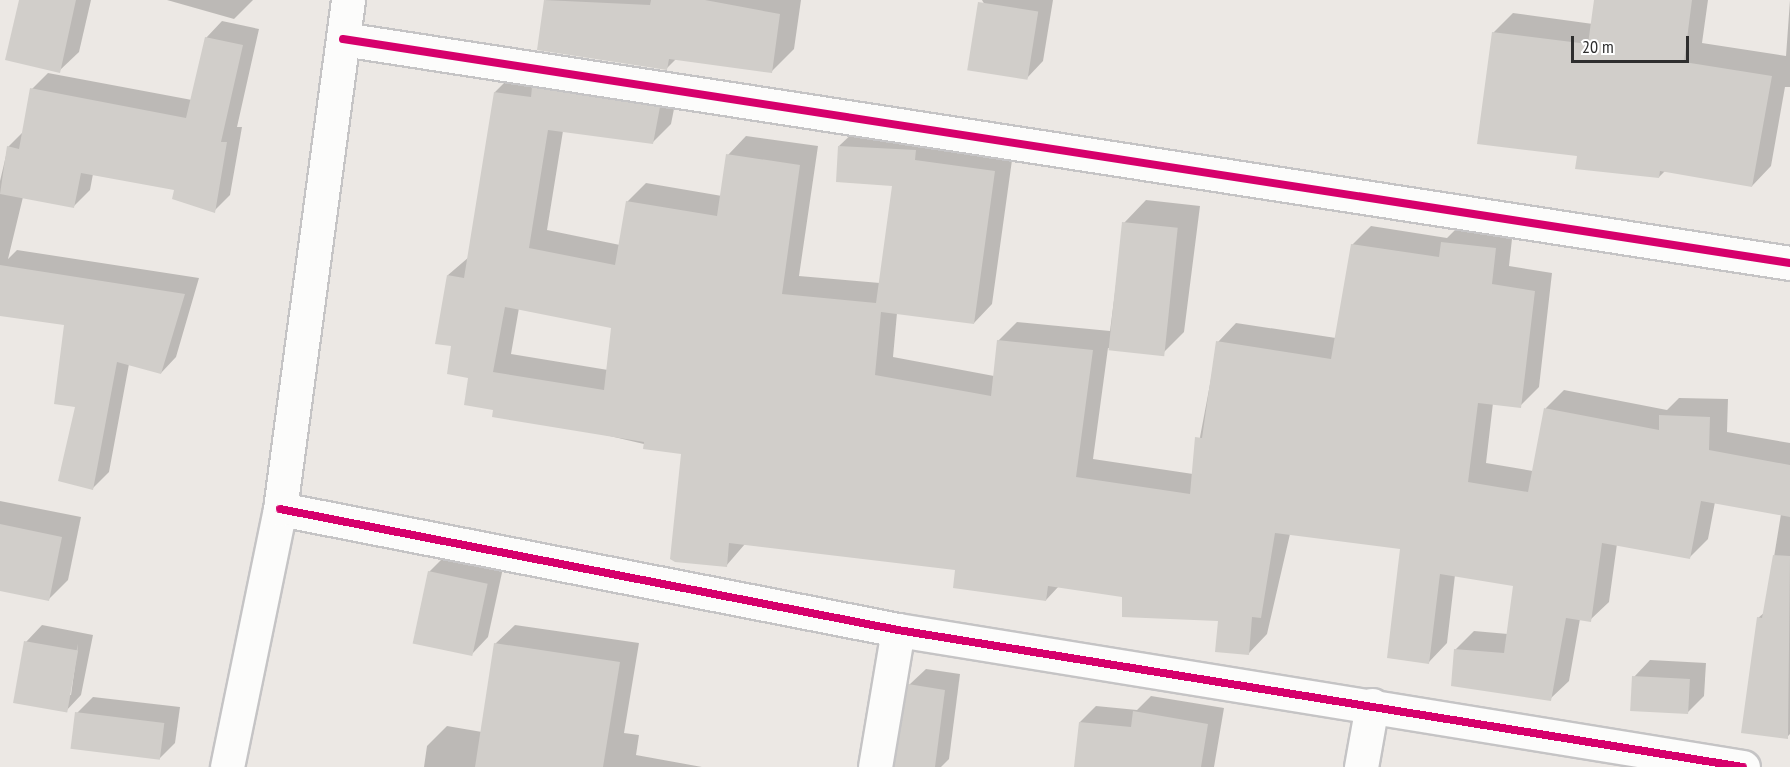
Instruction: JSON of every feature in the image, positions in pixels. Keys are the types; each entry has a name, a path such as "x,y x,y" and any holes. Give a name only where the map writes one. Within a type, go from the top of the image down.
{"street":[{"path":"227,767 280,509 348,0"},
{"path":"343,39 1790,263"},
{"path":"280,509 898,630 1372,705 1743,767"},
{"path":"875,767 898,630"},
{"path":"1361,767 1372,705"}],"building":[{"path":"19,0 76,0 60,73 5,60"},
{"path":"544,0 650,5 651,0 705,0 780,14 772,73 669,59 667,70 537,50"},
{"path":"1594,0 1692,0 1684,62 1772,76 1752,187 1660,171 1659,178 1575,169 1577,156 1477,144 1492,32 1588,44"},
{"path":"978,2 1038,12 1027,80 967,70"},
{"path":"205,37 243,45 221,142 227,142 215,213 172,199 174,190 81,173 74,208 0,194 7,146 19,149 30,88 186,118"},
{"path":"532,87 660,107 653,144 548,130 529,248 615,265 626,201 717,216 726,154 800,165 782,294 876,303 892,186 836,182 838,146 916,150 915,160 995,171 974,324 881,312 875,375 991,396 997,340 1093,350 1076,477 1190,494 1195,437 1202,438 1216,341 1331,359 1351,244 1439,257 1441,242 1496,248 1492,284 1535,291 1521,408 1478,403 1468,482 1528,492 1544,408 1659,430 1659,415 1710,417 1709,450 1790,465 1790,517 1701,501 1690,559 1602,543 1591,622 1566,618 1551,701 1451,686 1454,649 1504,653 1513,586 1440,574 1429,664 1387,658 1400,549 1275,533 1261,618 1252,617 1249,655 1215,652 1218,621 1122,617 1122,597 1048,586 1046,601 953,588 955,570 729,543 727,567 675,562 670,559 681,454 643,449 644,442 492,417 493,410 464,405 468,378 447,374 451,346 435,344 447,275 464,278 494,92 531,97","holes":["505,307 611,328 604,390 493,372"]},
{"path":"1122,222 1178,228 1164,356 1109,350"},
{"path":"0,265 185,294 161,374 117,362 93,490 58,481 75,407 54,404 64,325 0,316"},
{"path":"0,524 62,537 49,601 0,591"},
{"path":"1773,555 1790,556 1788,739 1741,733 1757,617 1762,618"},
{"path":"428,571 488,584 472,656 413,643"},
{"path":"24,641 78,651 67,713 13,703"},
{"path":"494,643 620,662 603,767 475,767"},
{"path":"1632,676 1690,679 1688,714 1630,711"},
{"path":"908,684 945,690 935,767 894,767"},
{"path":"1133,711 1208,724 1201,767 1074,767 1079,722 1131,727"},
{"path":"75,712 164,723 160,760 70,749"}],"cycle path":[{"path":"343,39 1790,263"},
{"path":"280,509 898,630 1743,767"}]}
